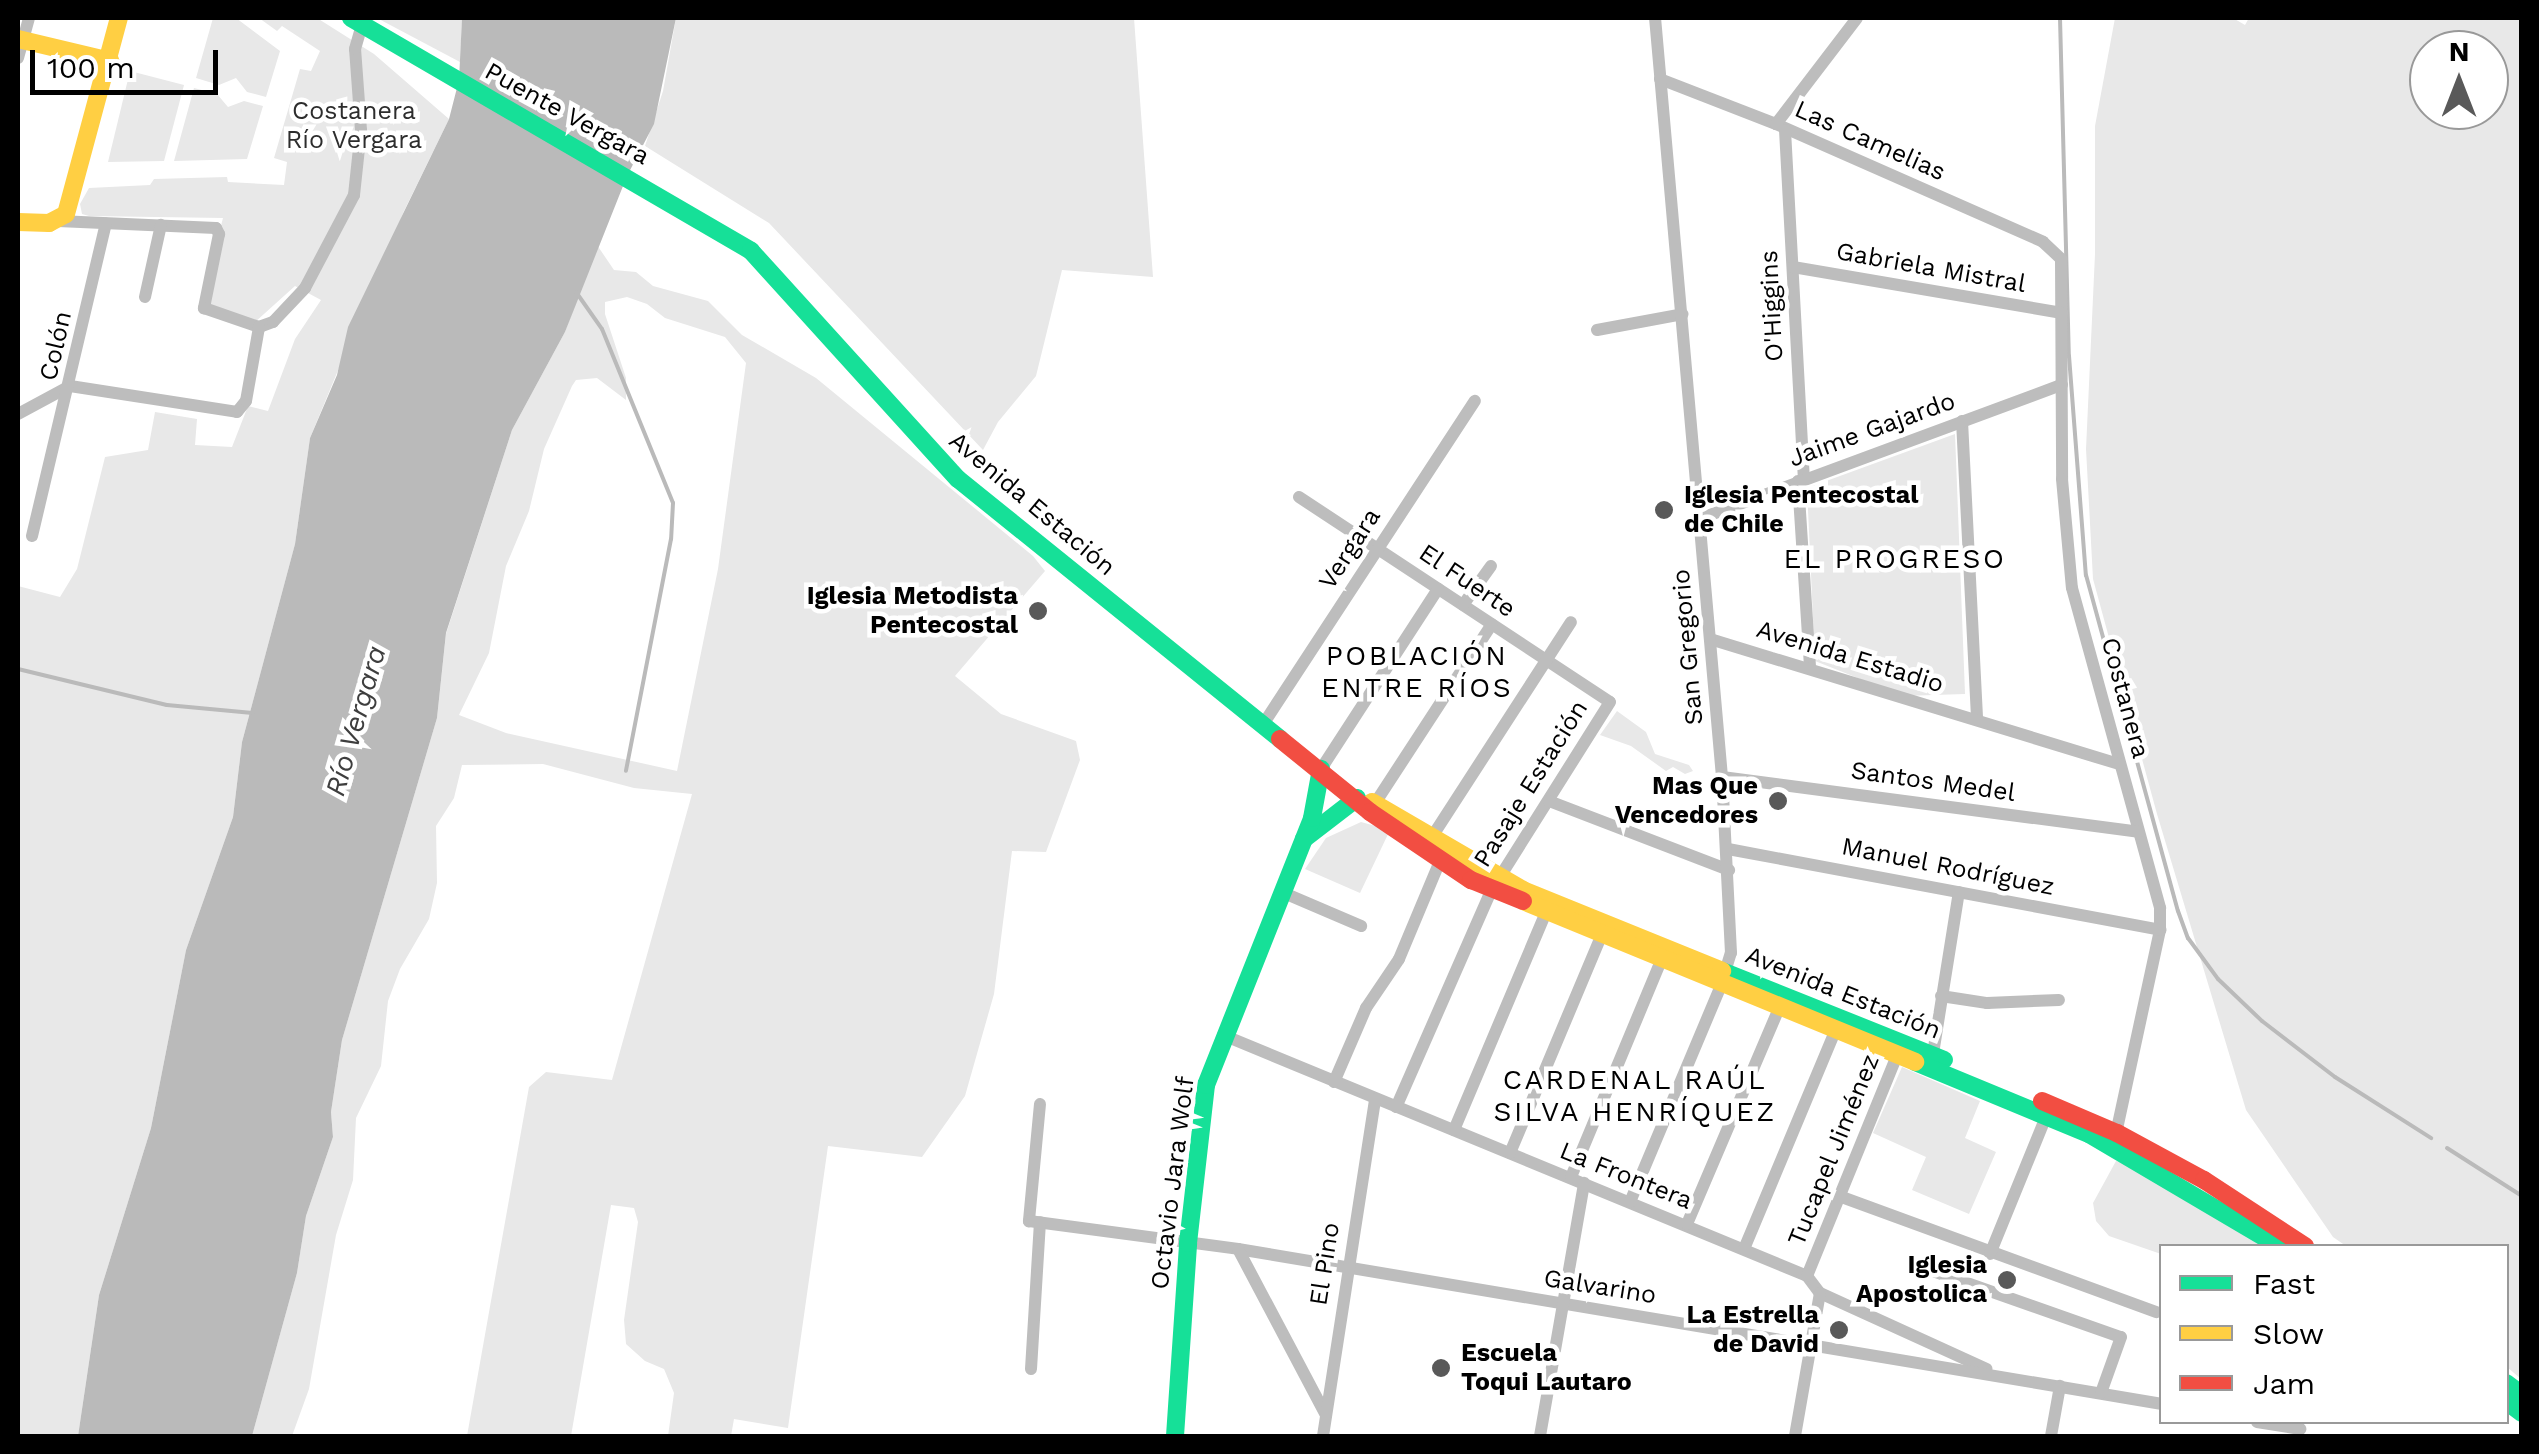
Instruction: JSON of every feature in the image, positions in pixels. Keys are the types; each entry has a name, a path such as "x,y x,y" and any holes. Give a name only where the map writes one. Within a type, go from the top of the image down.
{"main road":[{"path":"18,222 58,221 70,202 119,18"},
{"name":"Puente Vergara","path":"356,21 702,219"},
{"path":"19,46 110,60"},
{"name":"Avenida Estación","path":"702,219 766,265 958,479 1321,769 1432,849 1545,915 1663,955"},
{"name":"Octavio Jara Wolf","path":"1175,1436 1188,1242 1206,1085 1304,840 1316,805 1321,769"},
{"path":"1304,840 1367,804"},
{"name":"Avenida Estación","path":"1432,849 1495,884 2049,1110 2204,1180 2302,1244"},
{"name":"Avenida Estación","path":"1724,979 1835,1031 1900,1048"},
{"name":"Avenida Estación","path":"2114,1140 2276,1244"}],"street":[{"path":"19,46 29,18"},
{"name":"San Gregorio","path":"1630,1202 1724,979 1731,953 1728,849 1655,18"},
{"path":"1781,127 1858,18"},
{"path":"58,221 218,230 204,308 208,313 259,327 273,322 306,288 354,196 361,130 356,21"},
{"name":"Las Camelias","path":"1660,79 1781,127 2043,242 2058,254"},
{"name":"O'Higgins","path":"1781,127 1793,267 1810,668"},
{"name":"Colón","path":"32,536 106,224"},
{"path":"145,297 161,225"},
{"name":"Costanera","path":"2058,254 2065,533 2072,588 2160,908 2160,930 2114,1140"},
{"name":"Gabriela Mistral","path":"1793,267 2062,313"},
{"path":"1597,330 1684,314"},
{"path":"18,414 70,386 237,412 246,400 259,327"},
{"name":"Jaime Gajardo","path":"1698,520 2062,384"},
{"name":"Vergara","path":"1264,723 1475,401"},
{"name":"Avenida Estadio","path":"1962,421 1977,719"},
{"name":"El Fuerte","path":"1299,497 1610,702"},
{"path":"1463,605 1490,566"},
{"path":"1321,769 1438,588"},
{"path":"1334,1082 1366,1008 1399,959 1432,849 1571,622"},
{"path":"1367,804 1492,624"},
{"name":"Avenida Estadio","path":"1710,639 2120,764"},
{"name":"Pasaje Estación","path":"1396,1107 1495,884 1610,702"},
{"name":"Santos Medel","path":"1722,777 2138,832"},
{"path":"1548,801 1729,870"},
{"name":"Manuel Rodríguez","path":"1728,849 2160,930"},
{"path":"1284,892 1361,926"},
{"path":"1932,1062 1959,892"},
{"path":"1454,1130 1545,915"},
{"path":"1510,1153 1601,937"},
{"path":"1540,1436 1563,1304 1578,1180 1663,955"},
{"path":"1941,996 1987,1003 2059,1000"},
{"path":"1688,1224 1779,1008"},
{"path":"1744,1249 1835,1031"},
{"name":"La Frontera","path":"1223,1035 1808,1276"},
{"name":"Tucapel Jiménez","path":"1808,1276 1900,1048"},
{"name":"El Pino","path":"1323,1436 1374,1098"},
{"path":"1032,1369 1040,1104"},
{"path":"1990,1254 2049,1110"},
{"path":"1839,1196 2156,1312"},
{"name":"Galvarino","path":"1035,1222 1238,1249 2159,1403"},
{"path":"1238,1249 1326,1415"},
{"path":"1916,1265 2121,1336 2101,1392"},
{"path":"1808,1276 1820,1293 2002,1376"},
{"path":"1795,1436 1820,1293"},
{"path":"2052,1436 2060,1386"},
{"path":"2269,1424 2300,1429"}],"green space":[{"path":"213,18 236,18 280,51 266,97 247,92 236,78 219,85 196,78"},
{"name":"Costanera Río Vergara","path":"259,18 317,18 374,54 449,119 404,211 310,438 295,544 242,742 233,817 186,950 151,1128 99,1295 78,1436 18,1436 18,586 60,597 77,569 105,457 148,450 155,412 197,419 195,445 232,447 248,406 268,411 295,339 321,300 295,286 254,323 209,308 205,287 223,218 89,216 82,214 80,204 89,188 150,185 154,179 227,177 228,182 284,185 287,162 274,158 300,69 311,71 320,51 282,26 277,31"},
{"path":"377,18 462,18 460,62"},
{"path":"676,18 1134,18 1153,277 1062,270 1036,376 998,422 983,450 769,223 645,146 663,91"},
{"path":"2115,18 2233,18 2245,25 2249,18 2521,18 2521,1379 2509,1369 2509,1244 2343,1244 2333,1237 2246,1110 2157,814 2093,579 2086,449 2095,254 2095,126"},
{"path":"130,71 184,85 164,161 108,162"},
{"path":"194,88 217,94 228,107 244,101 263,106 247,159 174,161"},
{"path":"597,245 614,270 636,272 653,286 708,301 742,335 816,378 1033,556 1045,571 955,676 1001,714 1076,741 1080,760 1046,852 1012,851 994,994 965,1096 922,1157 828,1146 788,1428 734,1419 731,1436 668,1436 674,1393 664,1369 645,1361 626,1344 624,1320 638,1222 634,1208 611,1205 571,1436 467,1436 529,1087 546,1072 612,1080 692,794 634,788 543,764 462,765 454,798 436,826 437,883 429,919 400,969 388,1001 381,1066 356,1118 353,1180 336,1235 309,1389 292,1436 252,1436 297,1273 306,1216 333,1137 331,1112 342,1040 437,718 446,634 512,430 565,332","holes":["627,297 647,304 665,318 725,337 746,363 718,569 677,771 506,733 459,715 489,653 506,566 529,511 544,449 572,386 576,380 597,378 626,400 626,378 605,314 605,302"]},
{"path":"1955,434 1965,694 1903,696 1815,661 1807,488"},
{"path":"1617,711 1646,732 1655,754 1689,765 1693,771 1685,774 1673,767 1666,771 1631,746 1600,735"},
{"path":"1361,822 1390,830 1360,893 1305,869 1326,838"},
{"path":"1902,1067 1980,1101 1965,1138 1996,1152 1969,1214 1912,1190 1926,1157 1873,1133"},
{"path":"2116,1161 2131,1164 2269,1244 2159,1244 2159,1253 2109,1236 2096,1221 2093,1203"}],"water":[{"name":"Río Vergara","path":"462,18 676,18 654,124 627,176 565,332 512,430 446,633 437,718 342,1040 331,1112 333,1137 306,1216 297,1273 252,1436 78,1436 99,1295 151,1128 186,950 233,817 242,742 295,544 310,438 337,375 348,327 449,119 459,80"}],"waterway":[{"path":"2060,18 2069,356 2086,575 2178,911 2188,938 2218,979 2262,1021 2335,1077 2431,1138"},
{"path":"576,292 602,329 673,503 671,539 626,771"},
{"path":"18,669 167,705 253,713"},
{"path":"2447,1148 2522,1196"}],"traffic: fast":[{"path":"351,18 751,251 958,479 1280,739"},
{"path":"1175,1436 1188,1243 1206,1085 1312,818 1321,769"},
{"path":"1304,839 1357,798"},
{"path":"1722,971 1944,1060"},
{"path":"1915,1062 2089,1134 2276,1244"},
{"path":"2509,1385 2522,1395"},
{"path":"2509,1403 2522,1413"}],"traffic: slow":[{"path":"18,222 49,223 66,214 119,18"},
{"path":"18,39 110,61"},
{"path":"1372,802 1523,890 1722,971"},
{"path":"1523,901 1915,1062"}],"traffic: jam":[{"path":"1280,739 1370,812 1471,880 1523,901"},
{"path":"2042,1101 2117,1133 2204,1180 2302,1244"}],"place":[{"name":"Iglesia Pentecostal de Chile","path":"1664,510"},
{"name":"Iglesia Metodista Pentecostal","path":"1038,611"},
{"name":"Mas Que Vencedores","path":"1778,801"},
{"name":"Iglesia Apostolica","path":"2007,1280"},
{"name":"La Estrella de David","path":"1839,1330"},
{"name":"Escuela Toqui Lautaro","path":"1441,1368"}],"district":[{"name":"EL PROGRESO","path":"1895,559"},
{"name":"POBLACIÓN ENTRE RÍOS","path":"1417,672"},
{"name":"CARDENAL RAÚL SILVA HENRÍQUEZ","path":"1635,1096"}]}
